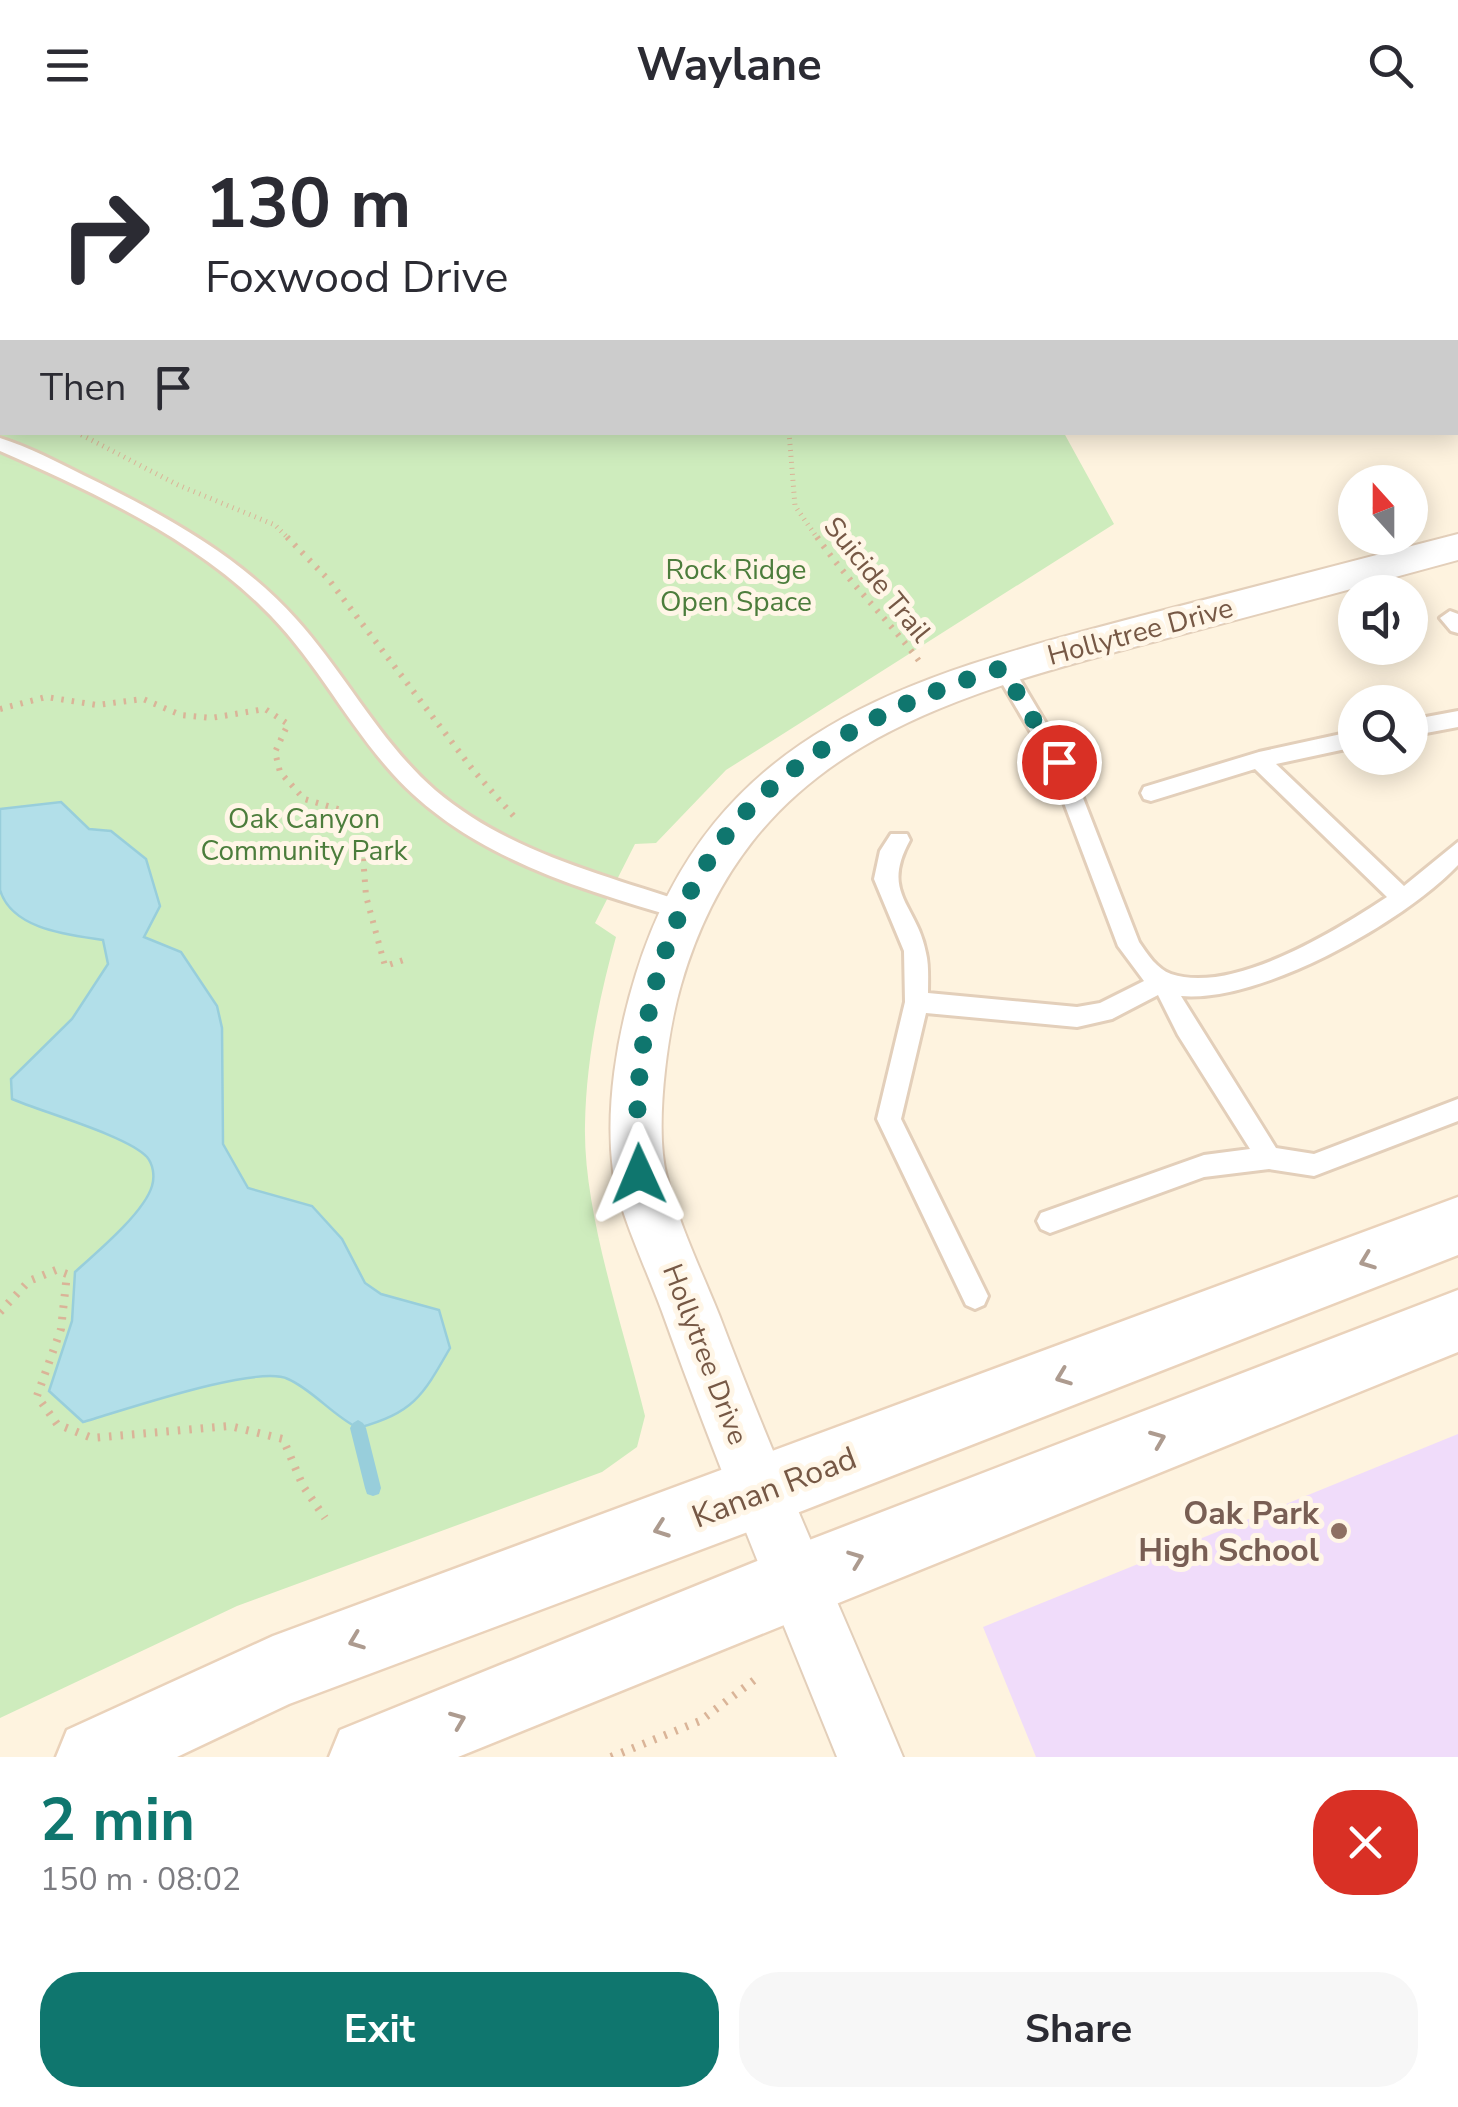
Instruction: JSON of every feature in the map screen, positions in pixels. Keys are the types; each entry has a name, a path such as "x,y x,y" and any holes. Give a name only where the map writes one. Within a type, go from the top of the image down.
{"main road":[{"name":"Kanan Road","path":"94,1757 273,1673 761,1493 1458,1226"},
{"path":"368,1757 799,1580 1458,1321"}],"street":[{"name":"Hollytree Drive","path":"870,1757 761,1493 639,1174 636,1144 648,1003 682,910 724,839 772,787 830,743 940,688 1458,546"}],"lane":[{"path":"0,444 106,490 247,582 308,647 401,769 436,802 508,846 603,887 682,910"},
{"path":"1002,668 1059,762 1129,946 1142,966 1163,982 1186,1028 1269,1158"},
{"path":"1428,725 1458,719"},
{"path":"1152,794 1259,760 1338,743"},
{"path":"1259,760 1402,898"},
{"path":"899,840 890,851 885,879 916,950 917,1002 889,1119 974,1296"},
{"path":"917,1002 1078,1017 1104,1012 1163,982 1227,985 1279,967 1402,898 1458,850"},
{"path":"1050,1220 1204,1166 1269,1158 1314,1165 1458,1110"}],"path":[{"path":"82,435 178,485 275,525 329,580 473,770 520,817 508,846"},
{"name":"Suicide Trail","path":"788,435 794,506 846,580 896,629 940,688"},
{"path":"0,709 46,697 98,705 143,698 182,716 211,718 265,709 288,724 274,752 280,772 304,798 336,803 353,815 363,837 368,870 365,890 385,966 410,958"},
{"path":"0,1312 29,1281 56,1270 66,1274 65,1311 58,1338 40,1371 37,1396 57,1424 92,1438 230,1426 283,1440 304,1486 325,1518"},
{"path":"612,1757 700,1720 757,1678"}],"shaded area":[{"name":"Oak Park High School","path":"1458,1434 1458,1757 1036,1757 983,1627"}],"green space":[{"name":"Oak Canyon Community Park","path":"0,435 1065,435 1114,524 726,770 656,843 635,844 595,923 616,937 594,1030 585,1125 586,1159 606,1271 645,1416 637,1447 602,1472 237,1606 0,1718"}],"water":[{"path":"61,802 89,829 111,831 146,859 160,906 144,937 181,952 217,1006 222,1028 223,1144 248,1188 312,1206 342,1239 365,1283 381,1294 439,1310 450,1348 423,1391 392,1416 358,1428 297,1384 272,1376 220,1383 83,1422 49,1391 72,1321 75,1272 130,1220 147,1197 153,1178 149,1160 137,1149 12,1099 11,1079 72,1019 108,964 103,940 59,933 29,922 7,903 0,890 0,809"}],"waterway":[{"path":"358,1428 373,1488"}],"place":[{"name":"Oak Park High School","path":"1339,1531"}],"route":[{"path":"639,1174 636,1144 648,1003 682,910 724,839 772,787 830,743 887,711 1002,668 1024,698 1059,762"}],"park label":[{"name":"Rock Ridge Open Space","path":"736,585"}]}
